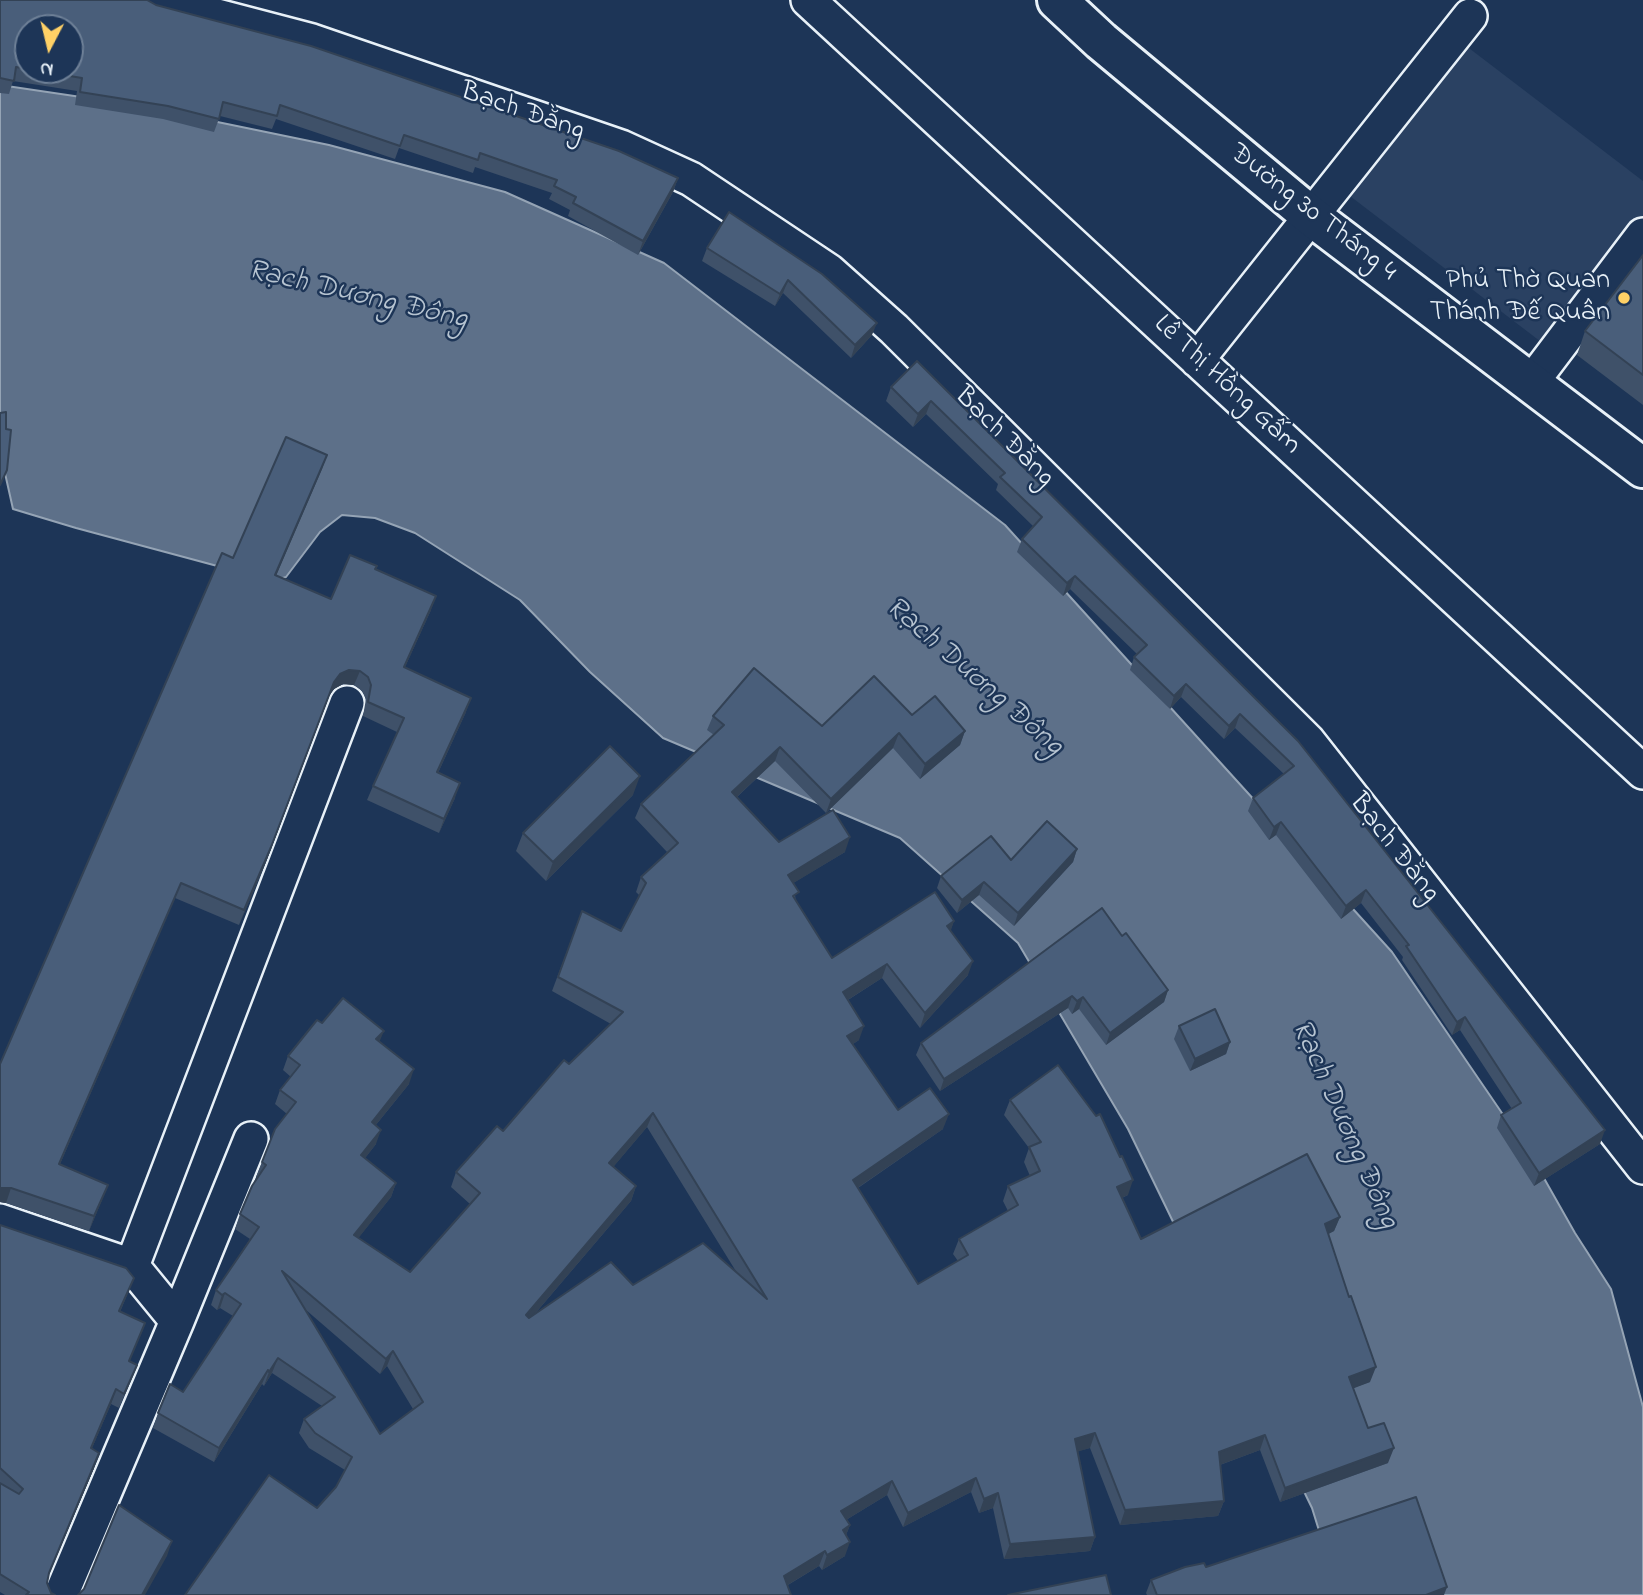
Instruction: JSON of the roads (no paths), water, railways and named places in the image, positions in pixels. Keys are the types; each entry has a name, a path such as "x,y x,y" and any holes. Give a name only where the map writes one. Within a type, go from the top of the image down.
{"main road":[{"name":"Đường 30 Tháng 4","path":"1057,0 1101,41 1311,216 1643,468"}],"street":[{"name":"Bạch Đằng","path":"156,0 312,41 621,147 691,180 829,271 894,329 1308,741 1643,1167"},
{"name":"Lê Thị Hồng Gấm","path":"808,0 1643,772"},
{"path":"1197,360 1470,16"},
{"path":"1531,383 1643,235"},
{"path":"132,1266 347,703"},
{"path":"61,1595 251,1139"},
{"path":"0,1222 132,1266 177,1321"}],"water":[{"name":"Rạch Dương Đông","path":"0,85 135,105 329,145 505,192 664,263 1005,525 1392,952 1532,1157 1575,1233 1611,1289 1643,1407 1643,1595 1339,1595 1312,1508 1128,1129 1018,943 900,838 663,738 590,672 520,600 415,533 375,518 342,515 320,532 286,577 273,581 13,509 0,451"}],"place":[{"name":"Phủ Thờ Quan Thánh Đế Quân","path":"1624,298"}]}
